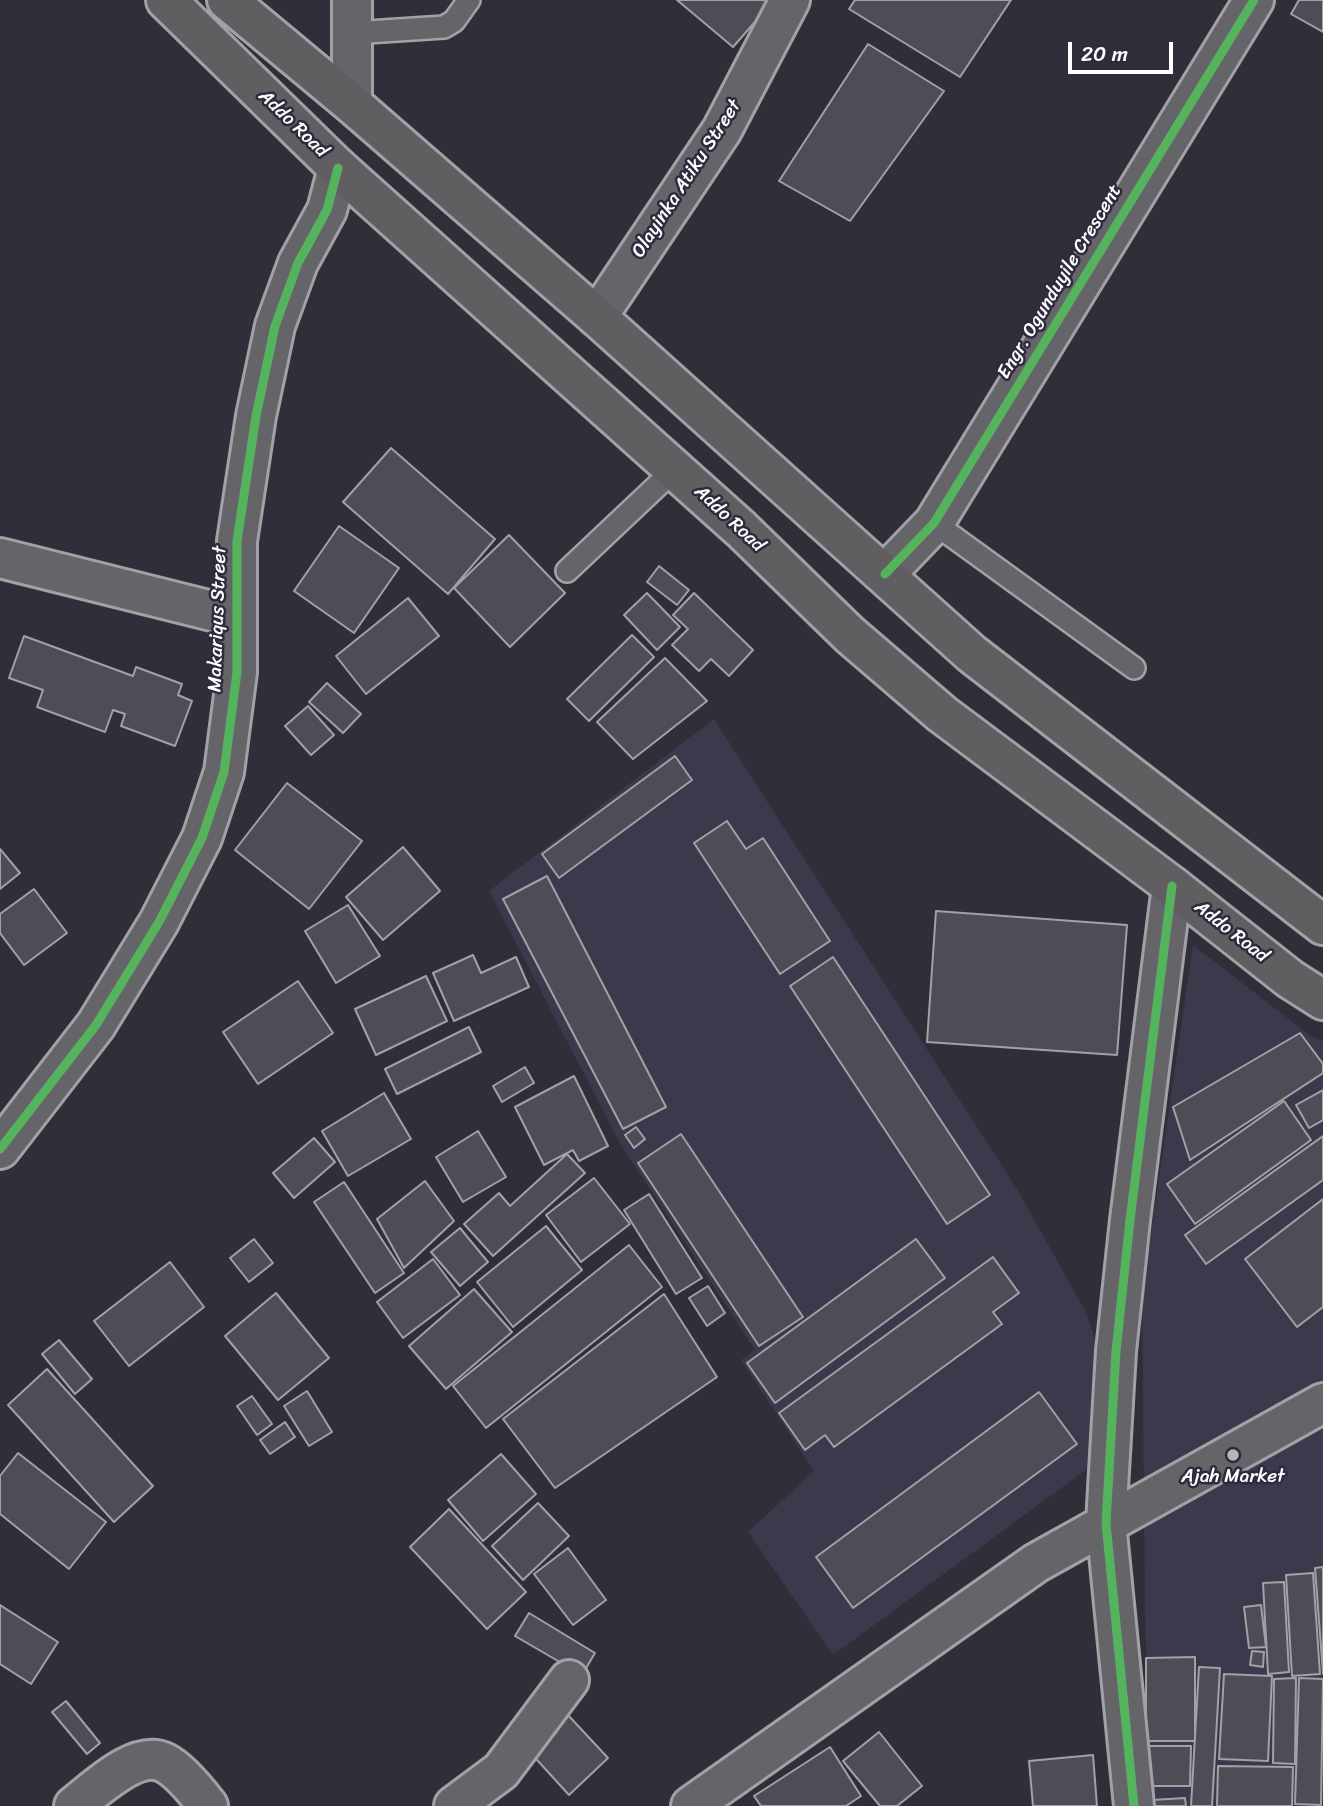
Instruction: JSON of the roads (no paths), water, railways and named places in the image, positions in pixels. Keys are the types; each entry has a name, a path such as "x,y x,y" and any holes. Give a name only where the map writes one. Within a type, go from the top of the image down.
{"main road":[{"name":"Addo Road","path":"166,0 338,168 741,529 850,635 942,714 1172,886 1290,979 1323,1000"},
{"path":"227,0 352,104 597,317 972,654 1323,925"}],"street":[{"name":"Olayinka Atiku Street","path":"597,317 722,130 790,0"},
{"name":"Engr. Ogunduyile Crescent","path":"885,574 933,523 1254,0"},
{"path":"352,17 352,104"},
{"name":"Makariqus Street","path":"0,1149 96,1025 159,922 202,838 223,772 237,672 237,541 256,416 275,326 298,263 327,210 338,168"},
{"path":"0,558 236,617"},
{"path":"1134,1806 1106,1523 1116,1351 1172,886"},
{"path":"691,1806 1036,1563 1323,1403"},
{"path":"454,1806 501,1771 569,1680"},
{"path":"74,1806 124,1769 143,1760 150,1760 166,1763 208,1806"}],"lane":[{"path":"352,17 444,27 454,21 470,0"},
{"path":"567,571 674,470"},
{"path":"933,523 1134,668"}],"place":[{"name":"Ajah Market","path":"1233,1455"}]}
